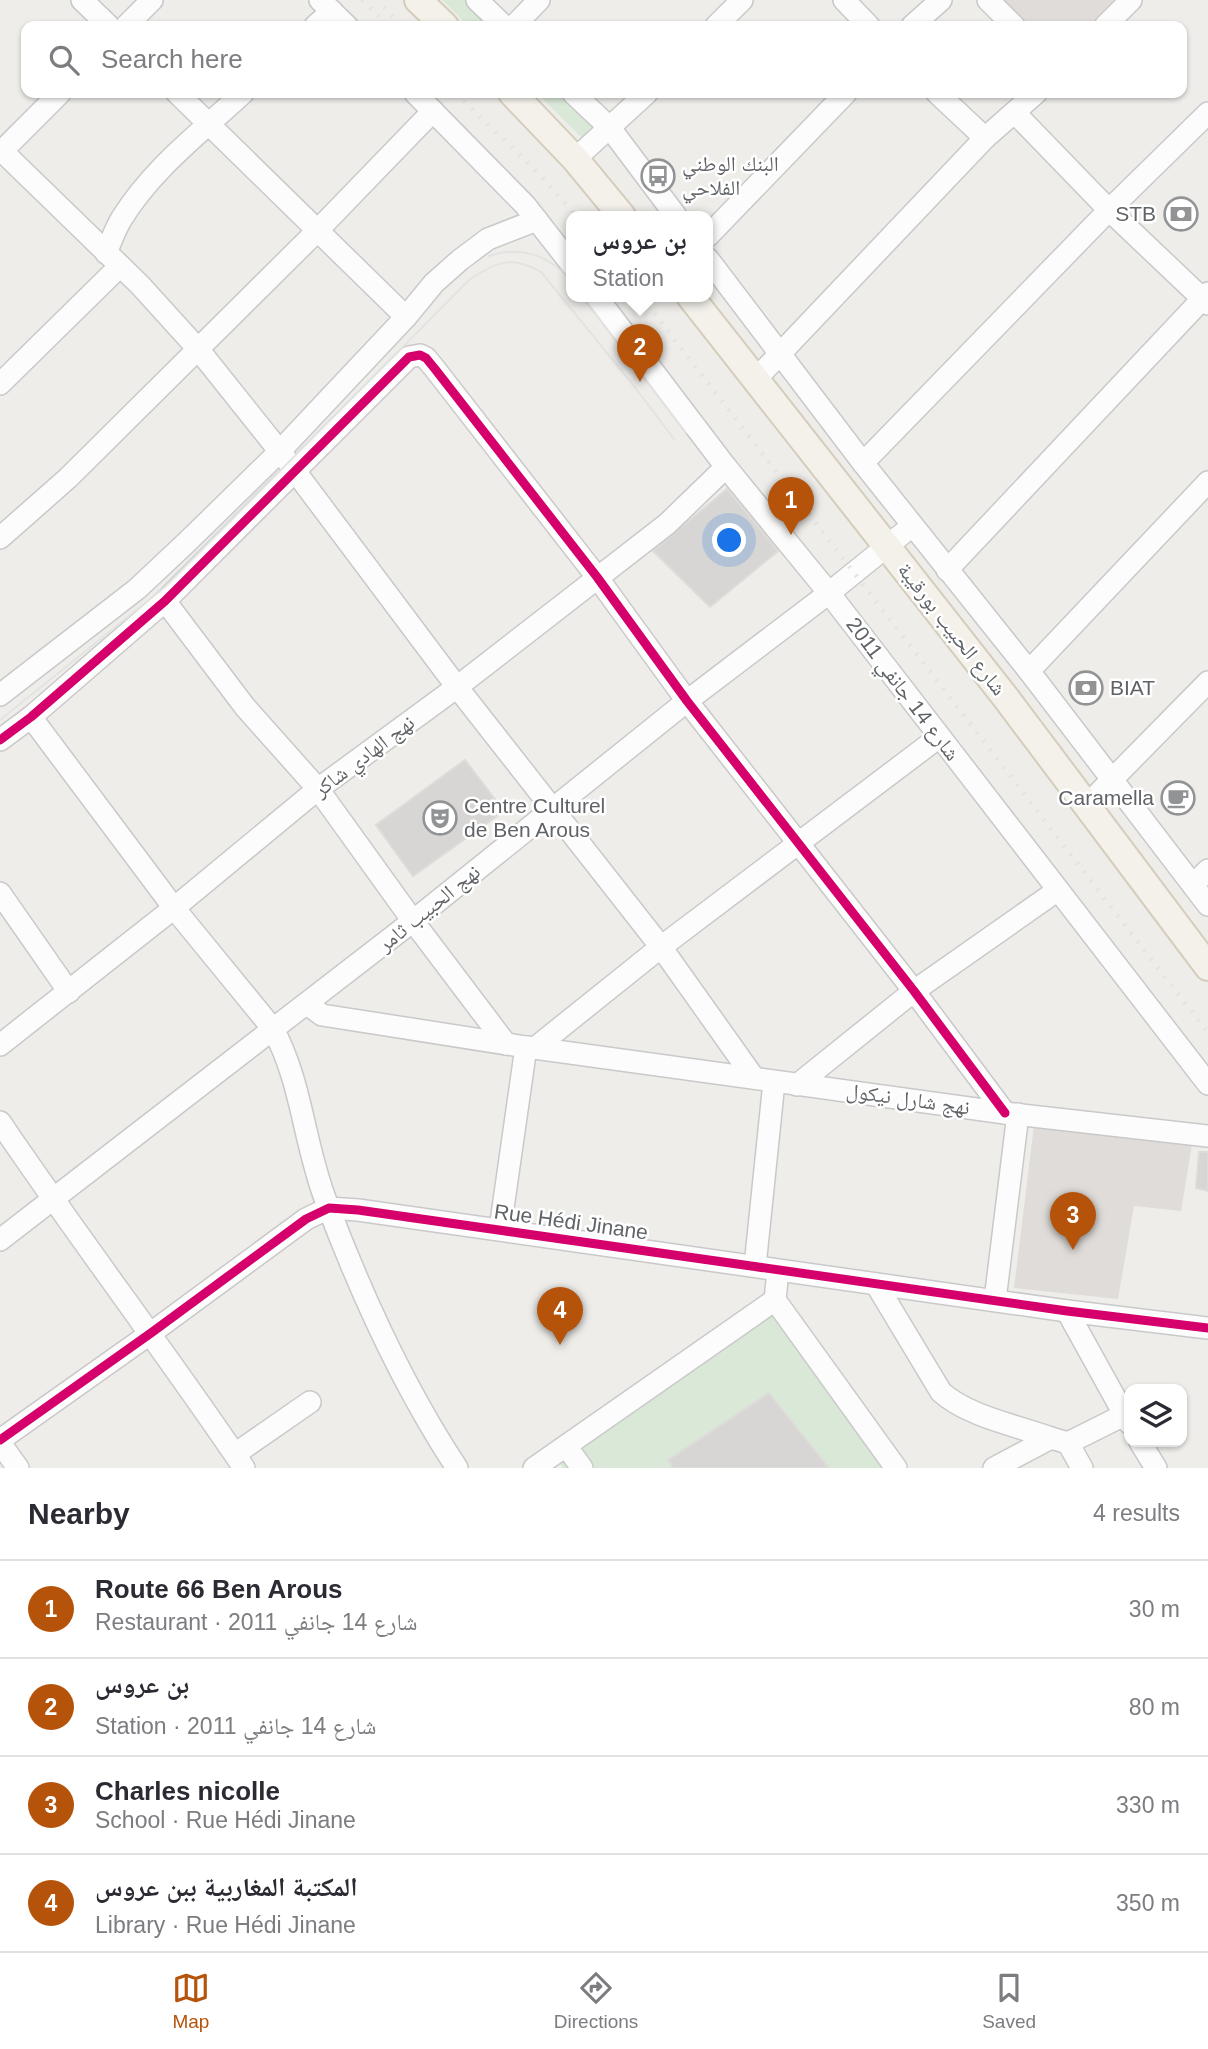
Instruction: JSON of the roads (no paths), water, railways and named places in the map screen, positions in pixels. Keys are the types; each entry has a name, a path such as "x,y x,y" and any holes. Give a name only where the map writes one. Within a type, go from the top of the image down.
{"main road":[{"path":"418,0 440,21"},
{"path":"517,98 575,159 618,211"},
{"name":"شارع الحبيب بورقيبة","path":"695,302 888,547 1208,967"}],"street":[{"path":"82,0 104,21"},
{"path":"131,21 152,0"},
{"path":"477,0 499,21"},
{"path":"519,21 539,0"},
{"path":"721,21 742,0"},
{"path":"844,0 864,21"},
{"path":"918,21 941,0"},
{"path":"988,0 1009,21"},
{"path":"1110,21 1131,0"},
{"path":"318,21 326,5 342,21"},
{"path":"55,98 1,150 140,285 198,349 457,687 554,807 764,1080 755,1266"},
{"path":"182,98 407,317"},
{"path":"0,384 113,260 121,219 150,179 171,156 238,98"},
{"path":"420,98 537,220 566,257"},
{"path":"578,98 610,128 672,211"},
{"path":"575,159 642,98"},
{"path":"713,231 841,98"},
{"path":"942,98 985,138"},
{"path":"755,380 985,138 1031,98"},
{"path":"0,538 68,478 317,231 433,111"},
{"path":"947,570 1206,299 1109,211 1015,113"},
{"path":"863,463 1208,113"},
{"path":"3,688 137,589 278,453 407,317 434,283 460,260 488,239 537,220"},
{"path":"713,265 947,570 1113,778 1201,878 1208,905"},
{"name":"شارع 14 جانفي 2011","path":"601,302 726,467 829,593 1208,1084"},
{"path":"0,740 31,717 165,601 295,474 360,404 409,357 420,355 435,369 597,578 687,701 1011,1113 995,1300"},
{"name":"نهج الهادي شاكر","path":"0,1045 174,908 318,789 457,687 667,524 726,467"},
{"path":"1029,671 1208,482"},
{"name":"نهج الحبيب ثامر","path":"0,1240 414,921 687,701 912,526"},
{"path":"165,601 245,707 318,789 414,921 522,1046 500,1230"},
{"path":"1087,805 1208,682"},
{"path":"31,717 174,908 273,1029 282,1044 329,1208 408,1389 457,1468"},
{"path":"522,1046 661,947 939,737"},
{"path":"797,1085 914,991 1058,890"},
{"path":"0,893 69,992"},
{"name":"نهج شارل نيكول","path":"307,1004 322,1015 522,1046 797,1085 1208,1136"},
{"path":"0,1122 239,1461 310,1402"},
{"path":"18,1468 0,1441 306,1219 329,1208"},
{"name":"Rue Hédi Jinane","path":"329,1208 1067,1311 1208,1328"},
{"path":"778,1270 775,1300 896,1468"},
{"path":"876,1284 942,1392 949,1399 966,1408 1059,1441 1082,1468"},
{"path":"534,1468 775,1300"},
{"path":"1067,1311 1124,1414"},
{"path":"994,1468 1059,1441 1124,1420"},
{"path":"566,1446 582,1468"},
{"path":"1143,1447 1156,1468"}],"tram line":[{"path":"489,256 513,252 535,255 555,265 566,275"},
{"path":"0,720 165,587 469,280 496,265 512,262 541,272 674,439"},
{"path":"587,302 686,433"}],"railway":[{"path":"362,0 384,21"},
{"path":"384,7 398,21"},
{"path":"461,98 541,176 572,211"},
{"path":"646,302 1208,1033"}],"place":[{"name":"البنك الوطني الفلاحي","path":"658,176"},
{"name":"STB","path":"1181,214"},
{"name":"بن عروس","path":"640,382"},
{"name":"Route 66 Ben Arous","path":"791,535"},
{"name":"BIAT","path":"1086,688"},
{"name":"Caramella","path":"1178,798"},
{"name":"Centre Culturel de Ben Arous","path":"440,818"},
{"name":"Charles nicolle","path":"1073,1250"},
{"name":"المكتبة المغاربية ببن عروس","path":"560,1345"}]}
